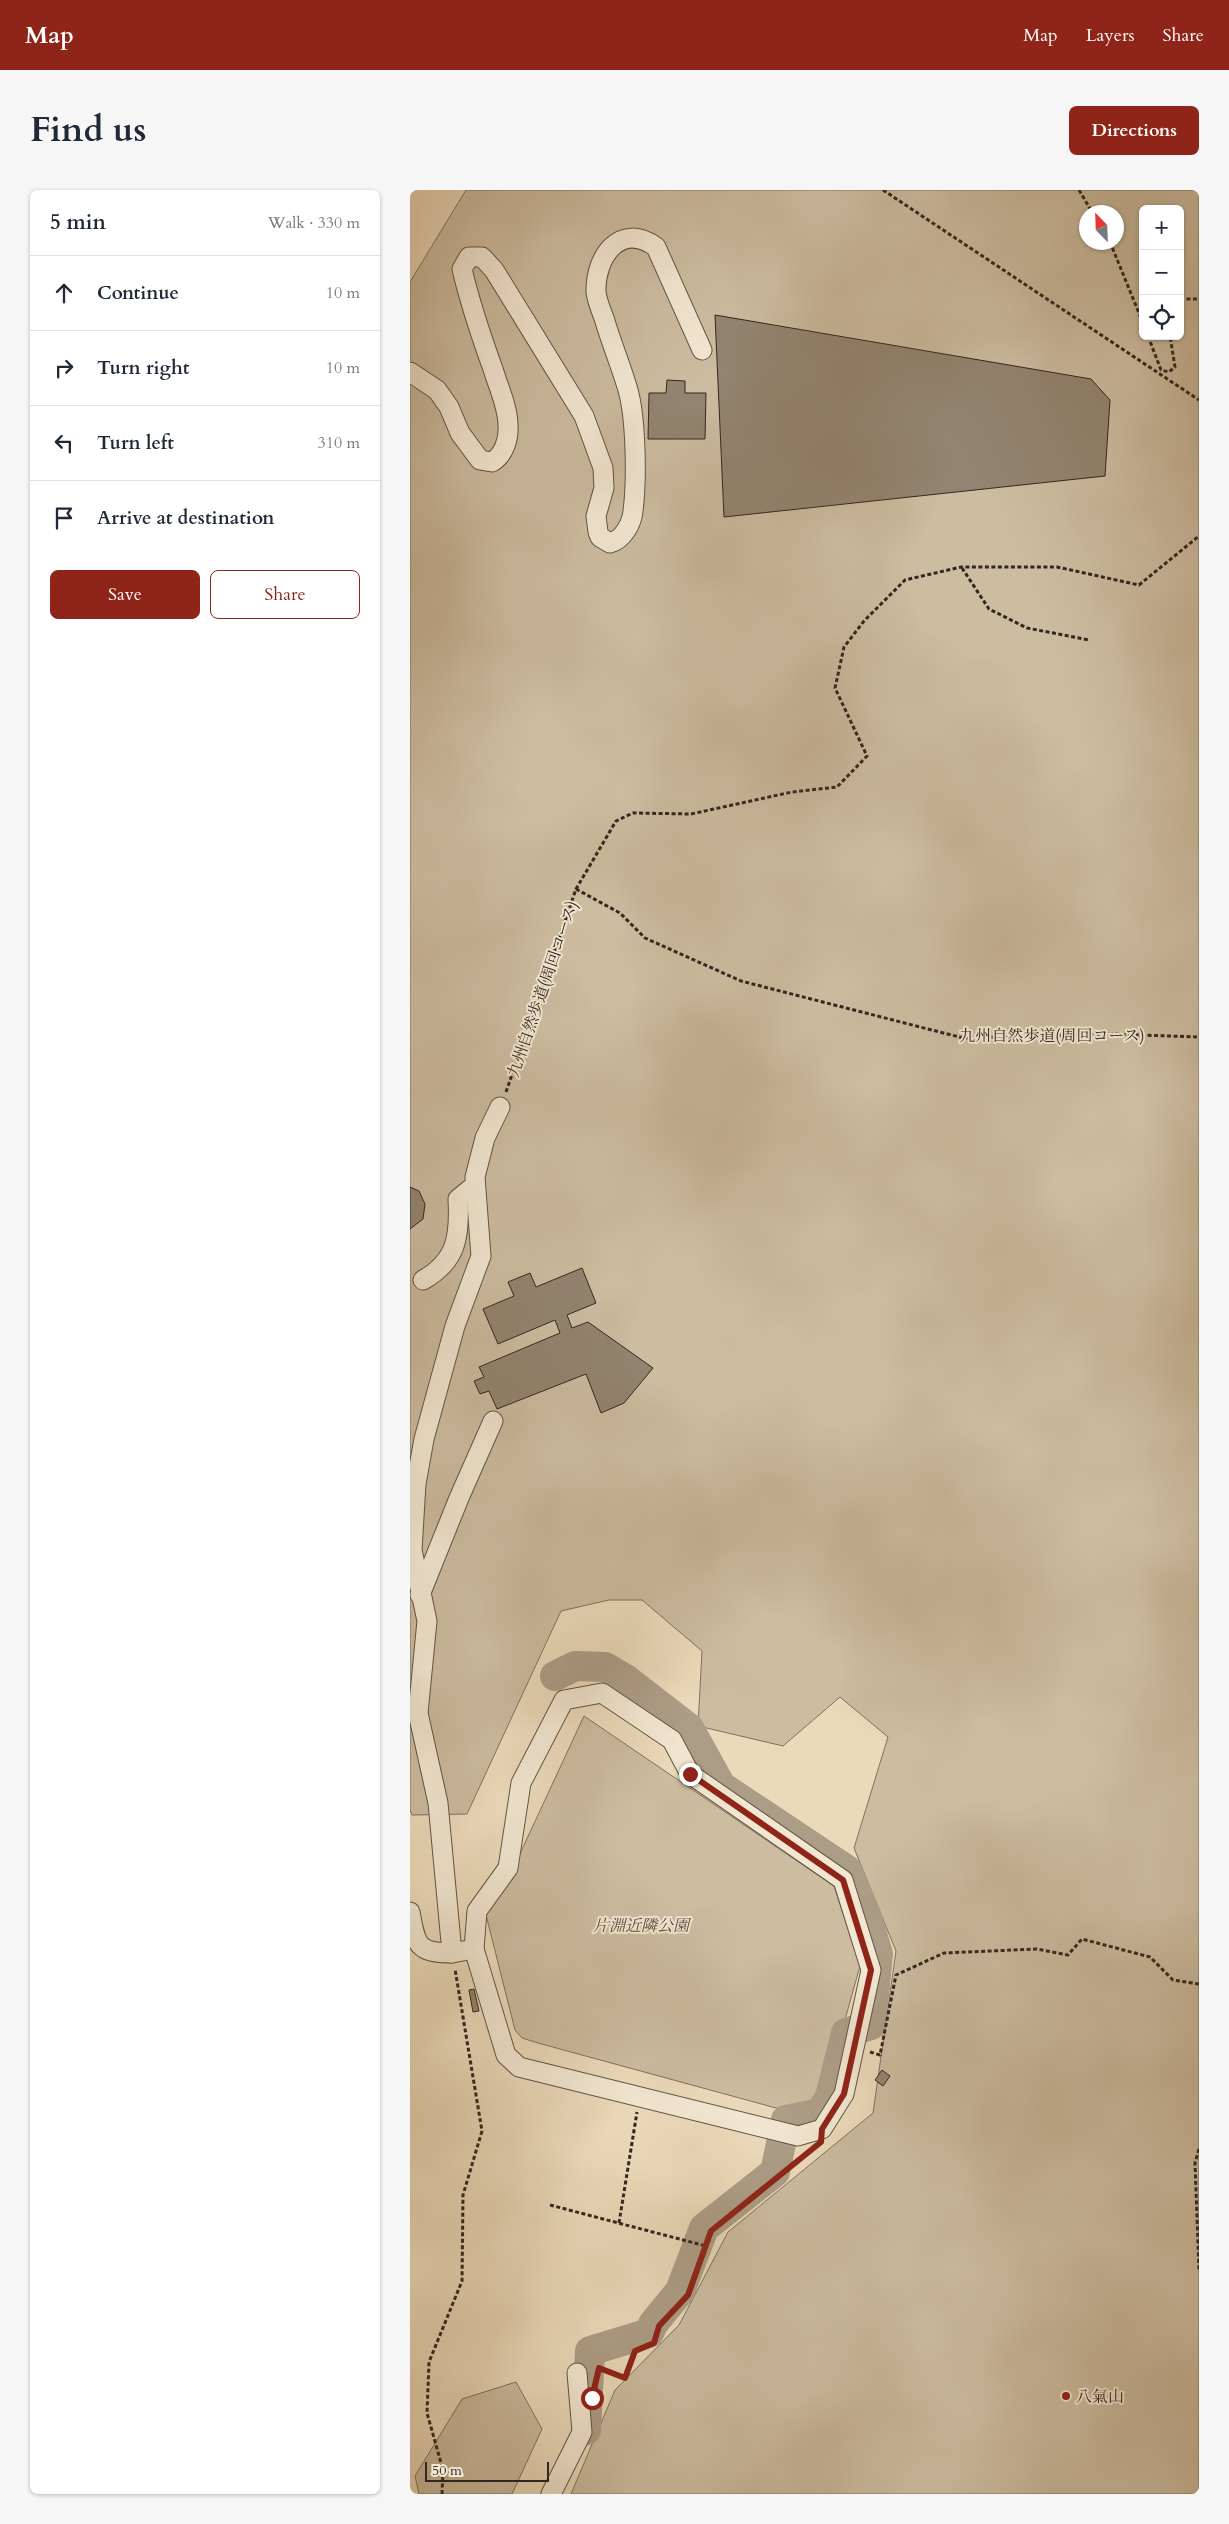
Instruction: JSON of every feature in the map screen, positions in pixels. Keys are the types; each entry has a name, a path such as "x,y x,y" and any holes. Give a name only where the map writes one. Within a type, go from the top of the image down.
{"street":[{"path":"410,372 437,390 449,407 460,433 480,460 492,462 497,459 504,450 508,425 502,397 469,300 462,269 469,257 482,257 494,270 584,416 603,468 604,488 596,516 598,532 600,537 610,543 616,542 627,528 633,512 634,437 628,391 596,294 600,263 613,245 624,239 634,237 645,240 656,248 702,350"},
{"path":"452,1953 438,1803 418,1713 427,1621 412,1550 416,1484 424,1439 455,1326 481,1256 474,1186 485,1138 500,1107"},
{"path":"423,1280 438,1271 455,1248 458,1199 474,1186"},
{"path":"420,1595 459,1498 494,1421"},
{"path":"602,1692 672,1740 690,1774 843,1880 871,1970 855,2048 844,2094 822,2129 798,2136 640,2095 520,2067 506,2055 474,1948 477,1911 508,1868 521,1782 564,1700 602,1692"},
{"path":"410,1912 413,1930 420,1946 429,1953 452,1953 474,1948"},
{"path":"552,2494 582,2432 577,2373"}],"path":[{"path":"883,190 1199,400"},
{"path":"1079,190 1088,205"},
{"path":"1113,250 1139,313"},
{"path":"1184,298 1199,299"},
{"path":"1150,340 1161,370 1168,372 1174,367 1171,340"},
{"path":"576,889 616,821 633,813 691,814 792,792 837,787 867,756 835,688 844,647 864,621 905,580 961,567 1057,567 1139,585 1199,536"},
{"path":"961,567 989,609 1027,628 1089,640"},
{"name":"九州自然歩道(周回コース)","path":"500,1107 576,889 620,913 645,938 741,981 963,1038 1110,1034 1199,1037"},
{"path":"855,2048 880,2055 896,1975 944,1953 1037,1949 1068,1956 1082,1939 1150,1957 1173,1980 1199,1984"},
{"path":"442,2494 443,2470 427,2414 429,2362 462,2281 463,2195 482,2131 452,1953"},
{"path":"619,2223 640,2095"},
{"path":"595,2383 599,2368 625,2378 635,2351 654,2343 659,2326 688,2295 711,2231 821,2142 822,2129"},
{"path":"1199,2149 1195,2163 1199,2270"},
{"path":"550,2204 706,2246"}],"green space":[{"path":"466,190 1199,190 1199,2494 571,2494 615,2390 679,2325 728,2232 873,2113 896,1951 854,1848 888,1737 840,1697 783,1746 698,1726 702,1651 642,1600 609,1600 561,1611 467,1814 412,1815 410,1810 410,282"},
{"name":"片淵近隣公園","path":"584,1716 834,1886 860,1966 825,2091 808,2107 787,2111 538,2043 522,2038 515,2030 486,1915 511,1873"},
{"path":"516,2382 542,2429 512,2494 419,2494 415,2476 462,2399"}],"building":[{"path":"715,315 1091,379 1110,400 1105,476 724,517"},
{"path":"667,380 685,381 685,393 706,393 705,439 648,439 649,393 666,393"},
{"path":"410,1187 419,1191 425,1204 423,1219 410,1229"},
{"path":"582,1268 596,1303 567,1315 572,1328 588,1322 653,1368 624,1403 601,1413 586,1374 497,1409 489,1391 480,1394 474,1381 484,1377 479,1367 560,1333 555,1320 498,1344 483,1309 514,1296 508,1282 530,1273 536,1287"},
{"path":"474,1989 479,2011 473,2012 469,1990"},
{"path":"882,2070 890,2076 883,2086 875,2080"}],"waterway":[{"path":"555,1676 575,1666 605,1667 627,1680 689,1728 721,1786 847,1870 867,1917 878,1954 871,2025 846,2033 830,2097 820,2113 786,2120 775,2172 704,2228 680,2291 653,2324 649,2333 590,2351 586,2430"}],"place":[{"name":"八氣山","path":"1066,2396"}],"route":[{"path":"592,2398 599,2368 625,2378 635,2351 654,2343 659,2326 688,2295 711,2231 821,2142 822,2129 844,2094 871,1970 843,1880 690,1774"}]}
